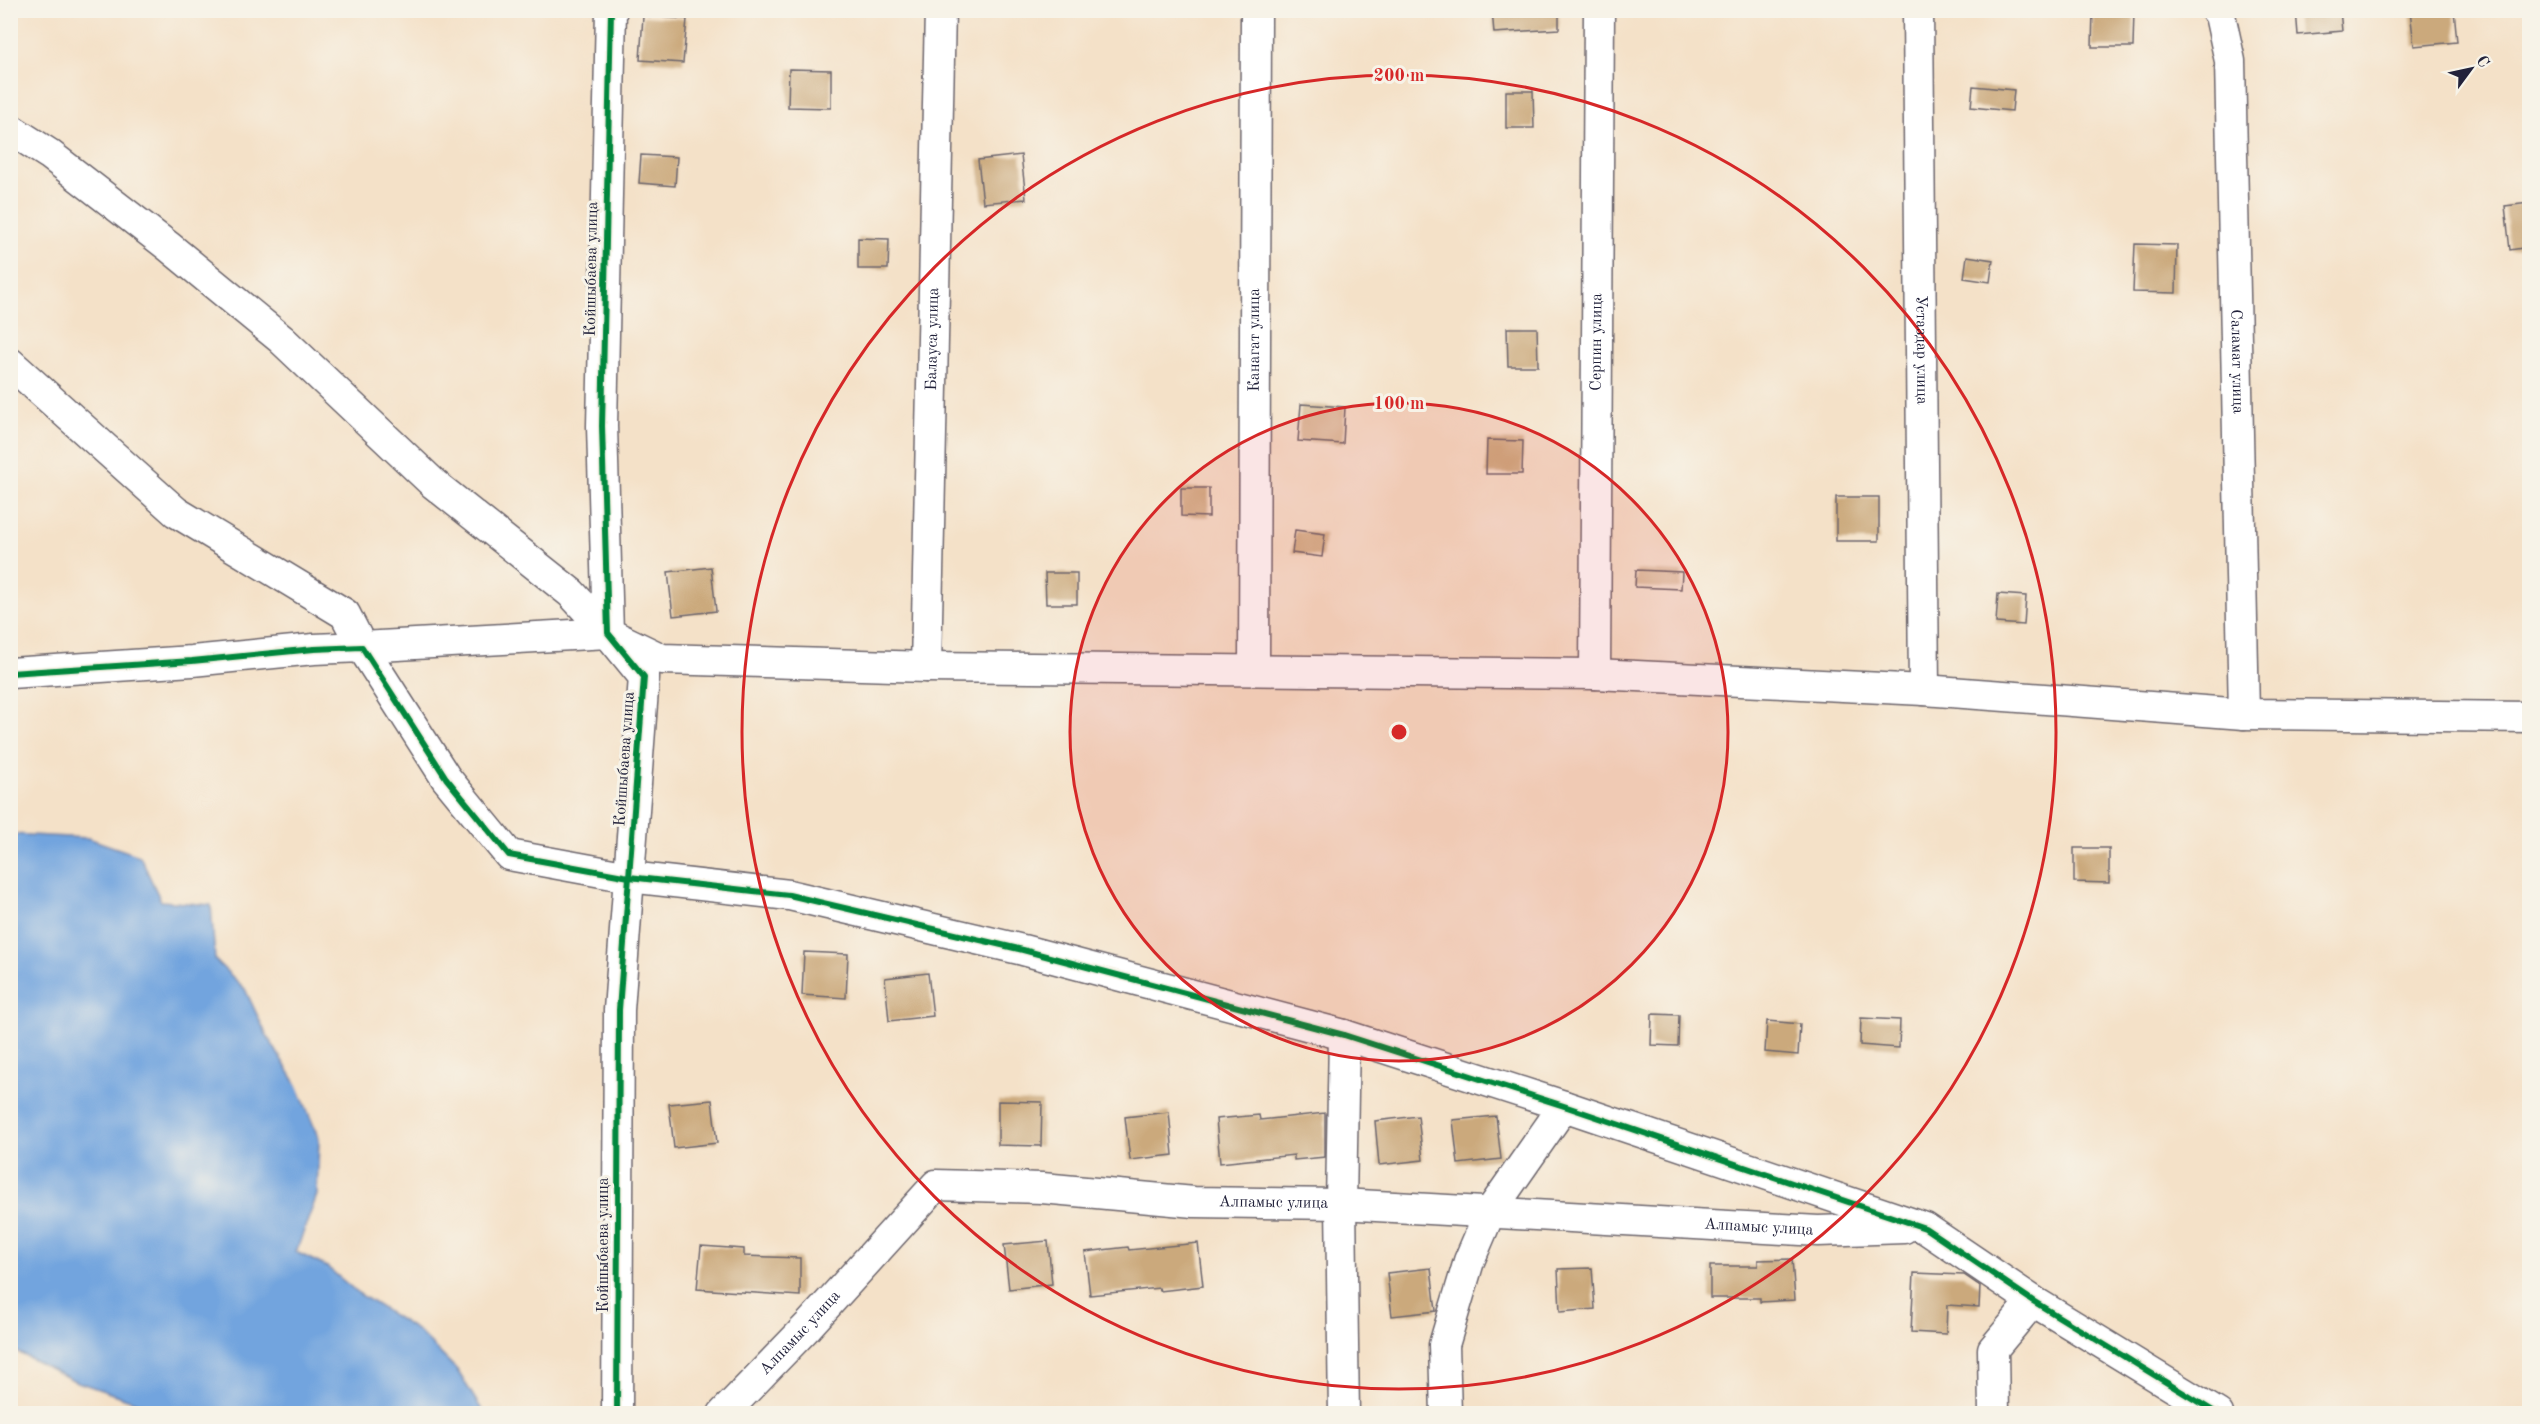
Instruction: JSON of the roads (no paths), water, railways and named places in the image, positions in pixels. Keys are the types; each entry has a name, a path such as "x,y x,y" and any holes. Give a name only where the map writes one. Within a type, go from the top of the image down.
{"street":[{"name":"Койшыбаева улица","path":"611,10 602,426 608,633 644,677 619,1010 617,1413"},
{"name":"Балауса улица","path":"926,667 940,10"},
{"name":"Канагат улица","path":"1254,670 1256,10"},
{"name":"Серпин улица","path":"1595,674 1599,10"},
{"name":"Устаздар улица","path":"1918,10 1924,690"},
{"name":"Саламат улица","path":"2216,10 2220,15 2230,61 2244,714"},
{"path":"10,129 49,154 281,339 434,484 572,593 608,633 662,659 926,667 1595,674 1924,690 2244,714 2529,717"},
{"path":"10,363 176,512 345,614 362,647 446,778 509,855 629,877 789,895 1023,950 1344,1035 1564,1106 1925,1228 2033,1301 2218,1413"},
{"path":"10,673 192,661 314,649 608,633"},
{"path":"1344,1035 1341,1204 1344,1413"},
{"path":"1446,1413 1444,1345 1469,1261 1490,1212 1564,1106"},
{"name":"Алпамыс улица","path":"723,1413 808,1326 936,1185 1042,1188 1194,1202 1341,1204 1818,1231 1925,1228"},
{"path":"1994,1413 1993,1349 2033,1301"}],"water":[{"path":"10,834 88,838 140,856 161,901 211,905 215,960 245,989 266,1034 297,1085 319,1139 317,1195 296,1252 327,1267 358,1293 418,1331 457,1370 484,1413 168,1413 75,1381 11,1349"}]}
